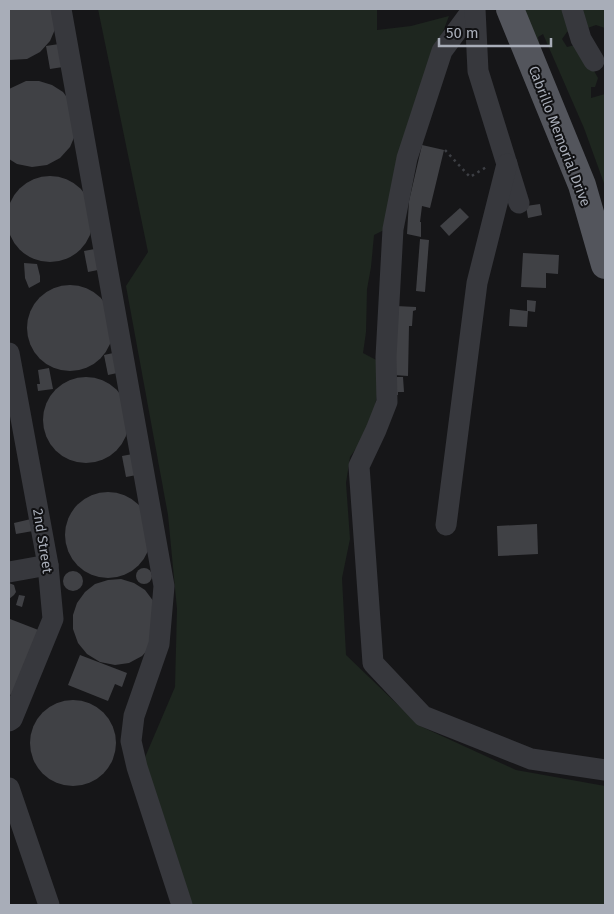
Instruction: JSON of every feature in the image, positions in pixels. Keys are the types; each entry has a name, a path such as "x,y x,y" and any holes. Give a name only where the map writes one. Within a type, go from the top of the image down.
{"main road":[{"name":"Cabrillo Memorial Drive","path":"510,9 582,185 605,265"}],"street":[{"path":"61,9 164,586 159,644 134,716 131,741 137,767 182,905"},
{"path":"474,9 478,71 519,203"},
{"path":"474,9 442,52 407,158 394,229 386,357 387,402 359,466 374,663 423,716 531,759 605,770"},
{"path":"572,9 581,39 594,61"},
{"path":"446,525 477,282 506,160"},
{"name":"2nd Street","path":"9,353 48,565 53,619 12,719 9,721"},
{"path":"9,572 48,565"},
{"path":"9,788 49,905"}],"path":[{"path":"445,150 470,177 506,160"}],"shaded area":[{"path":"98,9 377,9 377,30 411,26 449,16 428,71 386,229 374,235 367,289 366,332 363,353 378,361 381,374 371,427 350,457 346,483 350,539 342,578 346,655 420,726 516,770 605,786 605,905 187,905 143,762 175,687 177,609 168,515 126,286 148,252"},
{"path":"518,9 565,9 573,31 567,32 562,39 567,47 579,44 598,78 595,87 591,87 591,98 605,94 605,186 584,128 543,34 538,37 544,65"},
{"path":"578,9 605,9 605,28 596,25 582,30"}],"building":[{"path":"9,9 56,9 56,27 50,41 40,52 27,59 9,60"},
{"path":"59,44 63,67 50,69 46,46"},
{"path":"26,81 39,81 52,85 63,92 72,104 76,133 70,147 60,158 47,165 32,167 17,164 9,159 9,89"},
{"path":"422,145 444,150 430,208 422,206 421,237 407,234 409,201"},
{"path":"50,176 66,180 80,189 89,203 93,219 89,235 80,249 66,258 50,262 34,258 20,249 11,235 7,219 11,203 20,189 34,180"},
{"path":"540,204 542,215 528,218 526,206"},
{"path":"460,208 469,217 449,236 440,226"},
{"path":"420,239 429,240 425,292 416,291"},
{"path":"100,248 103,269 88,272 84,251"},
{"path":"523,253 559,255 558,274 546,273 546,288 521,287"},
{"path":"24,263 37,264 40,276 40,282 29,288 25,278"},
{"path":"70,285 86,289 100,298 109,312 113,328 109,344 100,358 86,367 70,371 54,367 40,358 31,344 27,328 31,312 40,298 54,289"},
{"path":"527,300 536,301 535,312 528,311 527,327 509,326 510,309 527,311"},
{"path":"396,306 416,307 416,310 413,311 412,326 409,326 408,376 394,375"},
{"path":"118,352 122,372 108,375 104,355"},
{"path":"49,368 53,389 38,391 37,384 40,384 38,370"},
{"path":"86,377 102,381 116,390 125,404 129,420 125,436 116,450 102,459 86,463 70,459 56,450 47,436 43,420 47,404 56,390 70,381"},
{"path":"393,377 403,377 404,392 398,392 398,395 394,395"},
{"path":"138,453 142,474 126,477 122,456"},
{"path":"108,492 124,496 138,505 147,519 151,535 147,551 138,565 124,574 108,578 92,574 78,565 69,551 65,535 69,519 78,505 92,496"},
{"path":"31,519 33,531 16,534 14,523"},
{"path":"537,524 538,554 498,556 497,526"},
{"path":"141,568 147,568 152,573 150,582 141,584 136,579 136,573"},
{"path":"69,571 77,571 83,577 83,585 77,591 69,591 63,585 63,577"},
{"path":"121,579 134,583 145,590 154,602 152,645 142,656 129,663 115,665 100,662 87,654 78,643 73,629 73,615 77,603 85,592 95,584"},
{"path":"9,583 14,585 16,592 9,599"},
{"path":"19,595 25,596 22,607 16,605"},
{"path":"10,619 41,631 15,697 9,694"},
{"path":"80,655 127,673 122,687 115,684 108,701 68,685"},
{"path":"73,700 89,703 97,707 109,719 113,727 116,743 113,759 109,767 97,779 89,783 73,786 57,783 49,779 37,767 33,759 30,743 33,727 37,719 49,707 57,703"}]}
